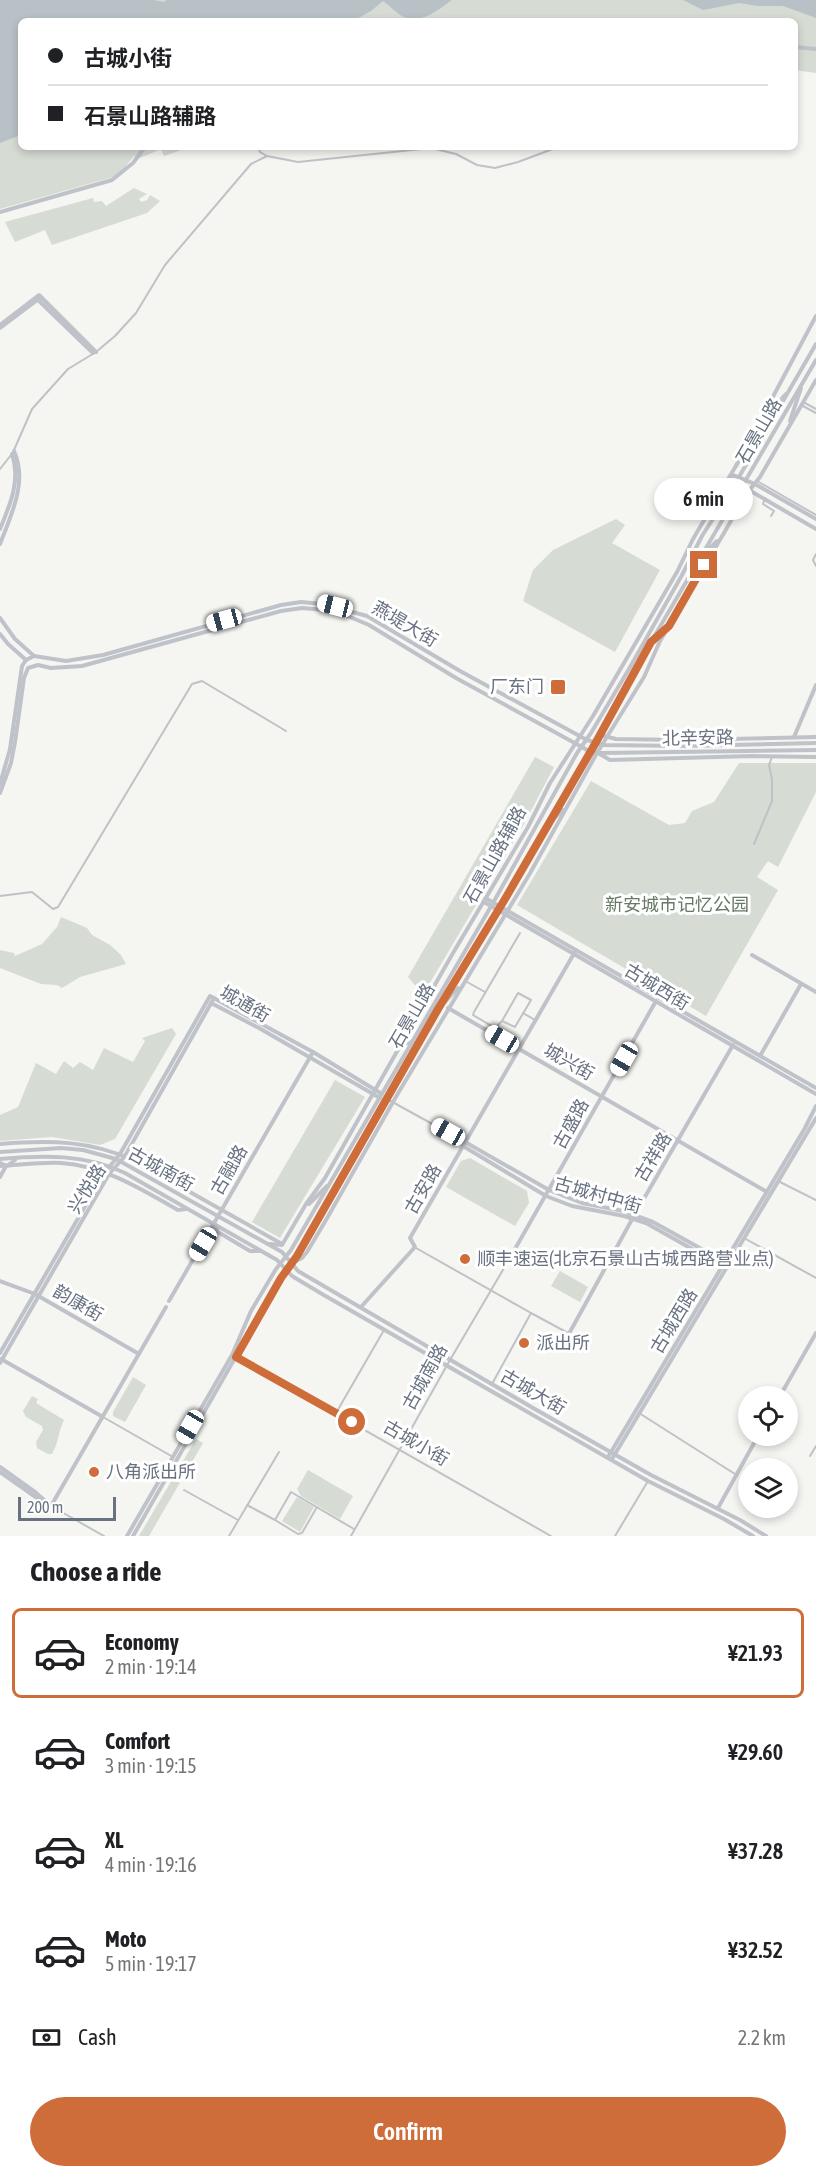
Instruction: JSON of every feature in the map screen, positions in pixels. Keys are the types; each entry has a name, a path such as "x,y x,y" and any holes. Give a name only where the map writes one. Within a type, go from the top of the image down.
{"main road":[{"path":"798,47 816,49"},
{"path":"0,212 112,180 133,163 144,150"},
{"path":"0,327 39,298 94,353"},
{"name":"石景山路","path":"127,1536 232,1354 251,1311 286,1257 381,1096 661,612 718,507 767,405 796,357 816,316"},
{"name":"石景山路","path":"718,507 737,479 816,344"},
{"name":"石景山路","path":"291,1263 438,1009 500,908 651,642 816,360"},
{"path":"701,558 724,533 780,444 816,380"},
{"path":"780,444 802,384"},
{"path":"759,424 787,393"},
{"path":"0,529 15,484 16,471 13,453"},
{"path":"0,544 19,487 20,471 13,453"},
{"name":"石景山路辅路","path":"282,1245 325,1178 574,743 672,582 693,539 737,464"},
{"path":"732,476 742,486 816,529"},
{"path":"737,479 756,482 816,519"},
{"name":"石景山路辅路","path":"291,1263 302,1258 307,1252 597,753 644,677 669,626 724,533"},
{"name":"燕堤大街","path":"34,656 66,660 84,659 281,605 301,602 323,603 367,616 460,671 587,740"},
{"name":"燕堤大街","path":"0,793 8,773 15,742 25,673 28,668 33,665 51,668 82,666 281,610 302,608 343,614 363,622 456,678 582,747"},
{"path":"0,784 10,749 22,666 26,660 34,656 15,639 1,619"},
{"path":"651,642 669,626"},
{"path":"0,634 26,660"},
{"path":"793,737 816,685"},
{"path":"600,735 608,738 696,739 816,737"},
{"path":"696,739 715,746"},
{"name":"北辛安路","path":"587,740 603,745 715,746 816,743"},
{"name":"北辛安路","path":"582,747 597,753 816,750"},
{"path":"742,751 752,756"},
{"path":"597,753 610,760 752,756 816,757"},
{"path":"548,824 567,805"},
{"name":"古城西街","path":"485,900 816,1094"},
{"name":"古安路","path":"415,1247 410,1238 574,952"},
{"path":"752,955 816,992"},
{"path":"438,1009 465,980"},
{"path":"760,1056 801,984"},
{"name":"城通街","path":"374,1092 313,1053 210,996 209,1002 381,1096"},
{"name":"古盛路","path":"507,1263 657,1000"},
{"name":"兴悦路","path":"113,1167 209,1002"},
{"name":"兴悦路","path":"0,1360 107,1173 125,1156 209,1002"},
{"name":"城兴街","path":"448,1008 769,1193"},
{"path":"401,1045 413,1040"},
{"name":"古城西街","path":"734,1044 760,1056 816,1089"},
{"name":"古祥路","path":"560,1350 634,1216 734,1044"},
{"name":"古融路","path":"169,1301 313,1053"},
{"name":"古城西路","path":"613,1453 639,1413 725,1265 744,1238 816,1106"},
{"name":"古城西路","path":"610,1458 816,1118"},
{"path":"0,1144 39,1141 76,1143 120,1154 282,1245"},
{"name":"古城村中街","path":"464,1144 549,1190 582,1203 634,1216 725,1265"},
{"name":"古城村中街","path":"464,1144 546,1196 588,1210 634,1216"},
{"name":"古城南街","path":"0,1152 61,1148 82,1150 116,1159 267,1244 291,1263"},
{"name":"古城南街","path":"0,1163 16,1158 69,1157 113,1167 261,1251 280,1263 286,1270"},
{"path":"0,1177 16,1158"},
{"path":"0,1163 7,1166 60,1163 107,1173 139,1187 178,1210 187,1208"},
{"path":"302,1213 328,1186"},
{"path":"267,1244 282,1245"},
{"path":"361,1307 415,1247"},
{"path":"133,1536 291,1263"},
{"name":"古城大街","path":"291,1263 298,1271 492,1384 766,1536"},
{"name":"古城大街","path":"286,1270 292,1276 648,1481 753,1536"},
{"name":"韵康街","path":"0,1281 37,1295 139,1354"},
{"name":"兴悦路","path":"0,1353 37,1295"},
{"path":"0,1470 35,1492 51,1506 166,1307"},
{"path":"786,1386 816,1333"},
{"path":"0,1360 103,1417"},
{"path":"718,1508 753,1446"}],"street":[{"path":"259,150 267,156 298,162 412,150"},
{"path":"439,150 456,154 477,165 495,168 550,150"},
{"path":"0,469 13,453 32,409 68,369 94,353 115,336 136,313 165,266 251,164 267,156"},
{"path":"802,403 816,409"},
{"path":"802,403 816,413"},
{"path":"756,482 816,515"},
{"path":"765,498 764,504 774,511 771,516"},
{"path":"816,554 813,560 816,566"},
{"path":"0,896 32,892 52,909 58,907 192,684 202,681 286,731"},
{"path":"754,844 772,801 772,779 769,765 772,757"},
{"path":"502,1021 516,1027 531,1000 518,993 502,1021 495,1028 473,1015 520,933"},
{"path":"465,980 485,993"},
{"path":"523,1013 535,1020"},
{"path":"387,1099 464,1144"},
{"path":"778,1181 816,1200"},
{"path":"744,1238 816,1278"},
{"path":"415,1247 568,1334"},
{"name":"古城南路","path":"351,1536 450,1359 507,1263"},
{"path":"492,1384 531,1313"},
{"path":"336,1413 384,1329"},
{"name":"古城小街","path":"236,1357 551,1536"},
{"path":"639,1413 737,1475"},
{"path":"103,1417 173,1456"},
{"path":"810,1456 816,1446"},
{"path":"229,1536 279,1452"},
{"path":"615,1536 648,1481"},
{"path":"184,1490 237,1520"},
{"path":"275,1520 291,1492 354,1529"},
{"path":"247,1505 299,1534 317,1507"},
{"path":"51,1506 104,1536"}],"green space":[{"path":"0,0 816,0 816,73 798,70 798,18 18,18 18,150 159,150 140,158 134,156 122,171 113,177 0,209"},
{"path":"161,150 181,150 164,156"},
{"path":"134,188 147,194 139,199 141,202 147,200 150,195 160,201 147,213 52,245 45,230 15,242 5,222 93,198 94,202 102,201 106,206"},
{"path":"616,519 625,525 612,543 660,570 615,652 523,601 533,570 553,550"},
{"path":"535,757 554,767 524,824 424,996 408,977"},
{"name":"新安城市记忆公园","path":"739,763 816,763 816,792 778,867 768,861 757,877 778,890 706,1016 517,905 591,781 669,825 685,823 692,811 714,802"},
{"path":"61,917 87,928 92,935 110,945 121,955 126,964 80,977 62,988 57,985 41,984 0,968 0,950 14,953 15,956 42,944 57,927"},
{"path":"172,1028 176,1034 115,1139 100,1145 52,1137 0,1141 0,1115 18,1107 36,1063 56,1074 64,1061 73,1068 80,1062 93,1070 104,1048 133,1062 145,1041 142,1038"},
{"path":"335,1080 365,1097 280,1238 252,1222"},
{"path":"470,1158 527,1191 529,1203 515,1226 446,1187 461,1161"},
{"path":"560,1271 588,1287 580,1302 551,1286"},
{"path":"133,1377 146,1385 125,1422 113,1416 113,1412"},
{"path":"32,1396 38,1399 36,1403 64,1420 52,1454 37,1448 36,1442 43,1430 42,1426 26,1417 23,1411"},
{"path":"196,1439 203,1443 149,1536 139,1536"},
{"path":"308,1470 353,1496 340,1519 301,1496 297,1489"},
{"path":"297,1497 314,1507 300,1532 282,1521"}],"shaded area":[{"path":"0,0 154,0 164,2 166,0 452,0 431,14 420,18 407,18 383,1 358,18 18,18 18,136 0,143"},
{"path":"683,0 816,0 816,18 783,6 739,3 703,10"}],"place":[{"name":"厂东门","path":"558,687"},
{"name":"顺丰速运(北京石景山古城西路营业点)","path":"465,1259"},
{"name":"派出所","path":"524,1343"},
{"name":"八角派出所","path":"94,1472"}],"route":[{"path":"352,1422 236,1357 595,744 651,642 669,626 704,565"}]}
